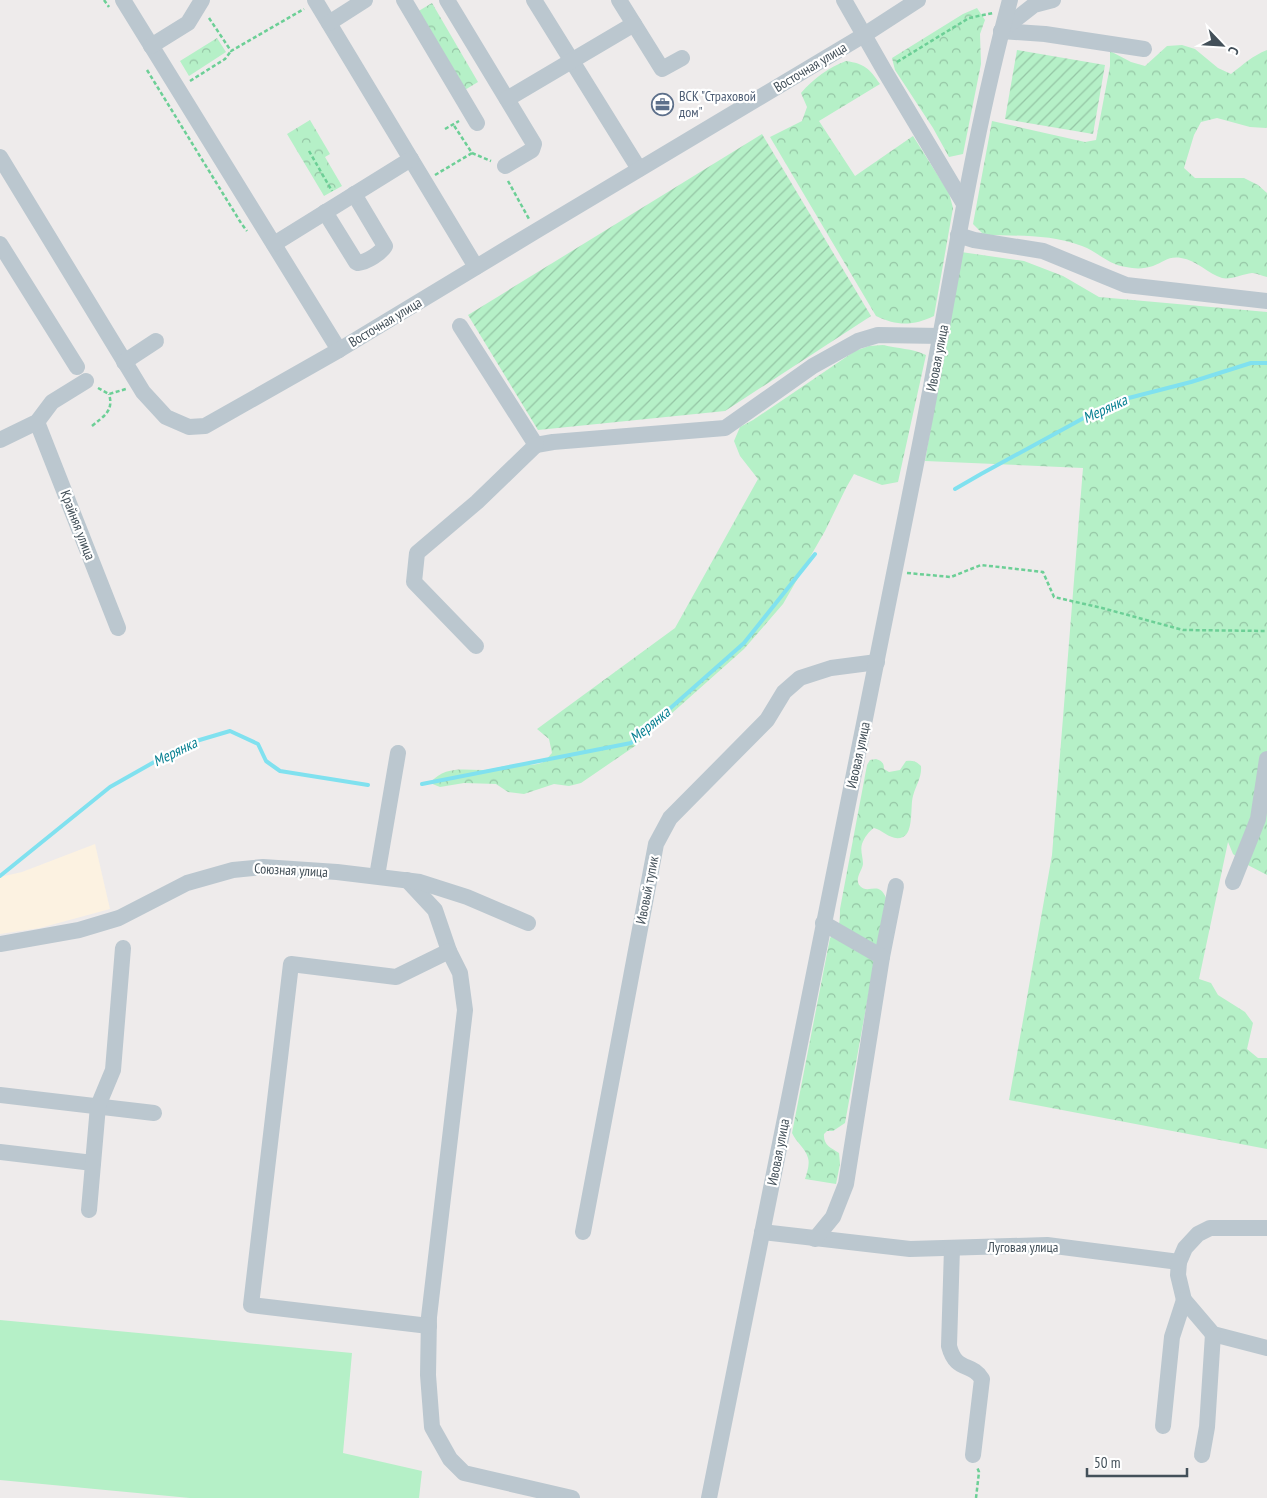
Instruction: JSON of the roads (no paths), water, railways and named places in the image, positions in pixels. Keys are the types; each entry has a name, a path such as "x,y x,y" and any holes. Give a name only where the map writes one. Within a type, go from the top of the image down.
{"street":[{"path":"123,0 339,350"},
{"path":"329,23 365,0"},
{"path":"404,0 477,123"},
{"path":"447,0 534,144 532,150 505,166"},
{"path":"534,0 639,169"},
{"path":"619,0 662,69 682,58"},
{"path":"844,0 964,204"},
{"name":"Восточная улица","path":"0,157 143,392 166,417 189,427 205,426 339,350 864,35 918,0"},
{"path":"1001,31 1034,5 1053,0"},
{"path":"315,1 476,267"},
{"path":"151,46 188,23 201,2"},
{"name":"Ивовая улица","path":"709,1498 823,923 877,662 941,336 964,204 1008,5"},
{"path":"506,99 634,24"},
{"path":"1001,31 1045,34 1144,49"},
{"path":"274,244 411,159"},
{"path":"325,212 356,262 362,263 385,246 354,194"},
{"path":"958,235 974,240 1043,251 1126,286 1267,301"},
{"path":"0,244 77,366"},
{"path":"460,326 536,445"},
{"path":"476,646 414,582 417,552 477,502 536,445 725,428 813,366 858,341 878,335 941,336"},
{"path":"124,362 156,341"},
{"path":"0,440 38,422 52,402 86,381"},
{"name":"Крайняя улица","path":"38,422 118,628"},
{"name":"Ивовый тупик","path":"583,1232 656,844 670,818 767,720 784,692 800,678 831,668 877,662"},
{"path":"377,876 398,753"},
{"path":"1233,882 1258,819 1267,759"},
{"name":"Союзная улица","path":"0,944 79,930 119,918 187,883 233,870 263,867 377,876 420,882 467,897 528,923"},
{"path":"407,880 436,910 449,951 460,973 465,1010 429,1326 428,1375 432,1427 450,1459 464,1473 572,1498"},
{"path":"815,1239 833,1217 846,1184 882,957 896,886"},
{"path":"823,923 882,957"},
{"path":"89,1210 98,1106 113,1070 123,948"},
{"path":"429,1326 251,1305 291,964 396,977 449,951"},
{"path":"0,1095 154,1113"},
{"path":"0,1152 93,1163"},
{"path":"1267,1228 1210,1228 1198,1234 1184,1248 1179,1262 1178,1274 1184,1300 1213,1334 1267,1348"},
{"name":"Луговая улица","path":"762,1232 910,1249 1048,1245 1179,1262"},
{"path":"952,1248 949,1346 952,1357 956,1362 979,1374 982,1379 973,1455"},
{"path":"1163,1426 1172,1337 1184,1300"},
{"path":"1202,1455 1207,1427 1213,1334"}],"waterway":[{"name":"Мерянка","path":"955,489 1113,402 1191,382 1251,363 1267,363"},
{"name":"Мерянка","path":"422,784 631,743 744,643 815,554"},
{"name":"Мерянка","path":"0,876 110,787 186,744 230,731 258,744 266,761 280,771 368,785"}],"place":[{"name":"ВСК \"Страховой дом\"","path":"663,104"}]}
